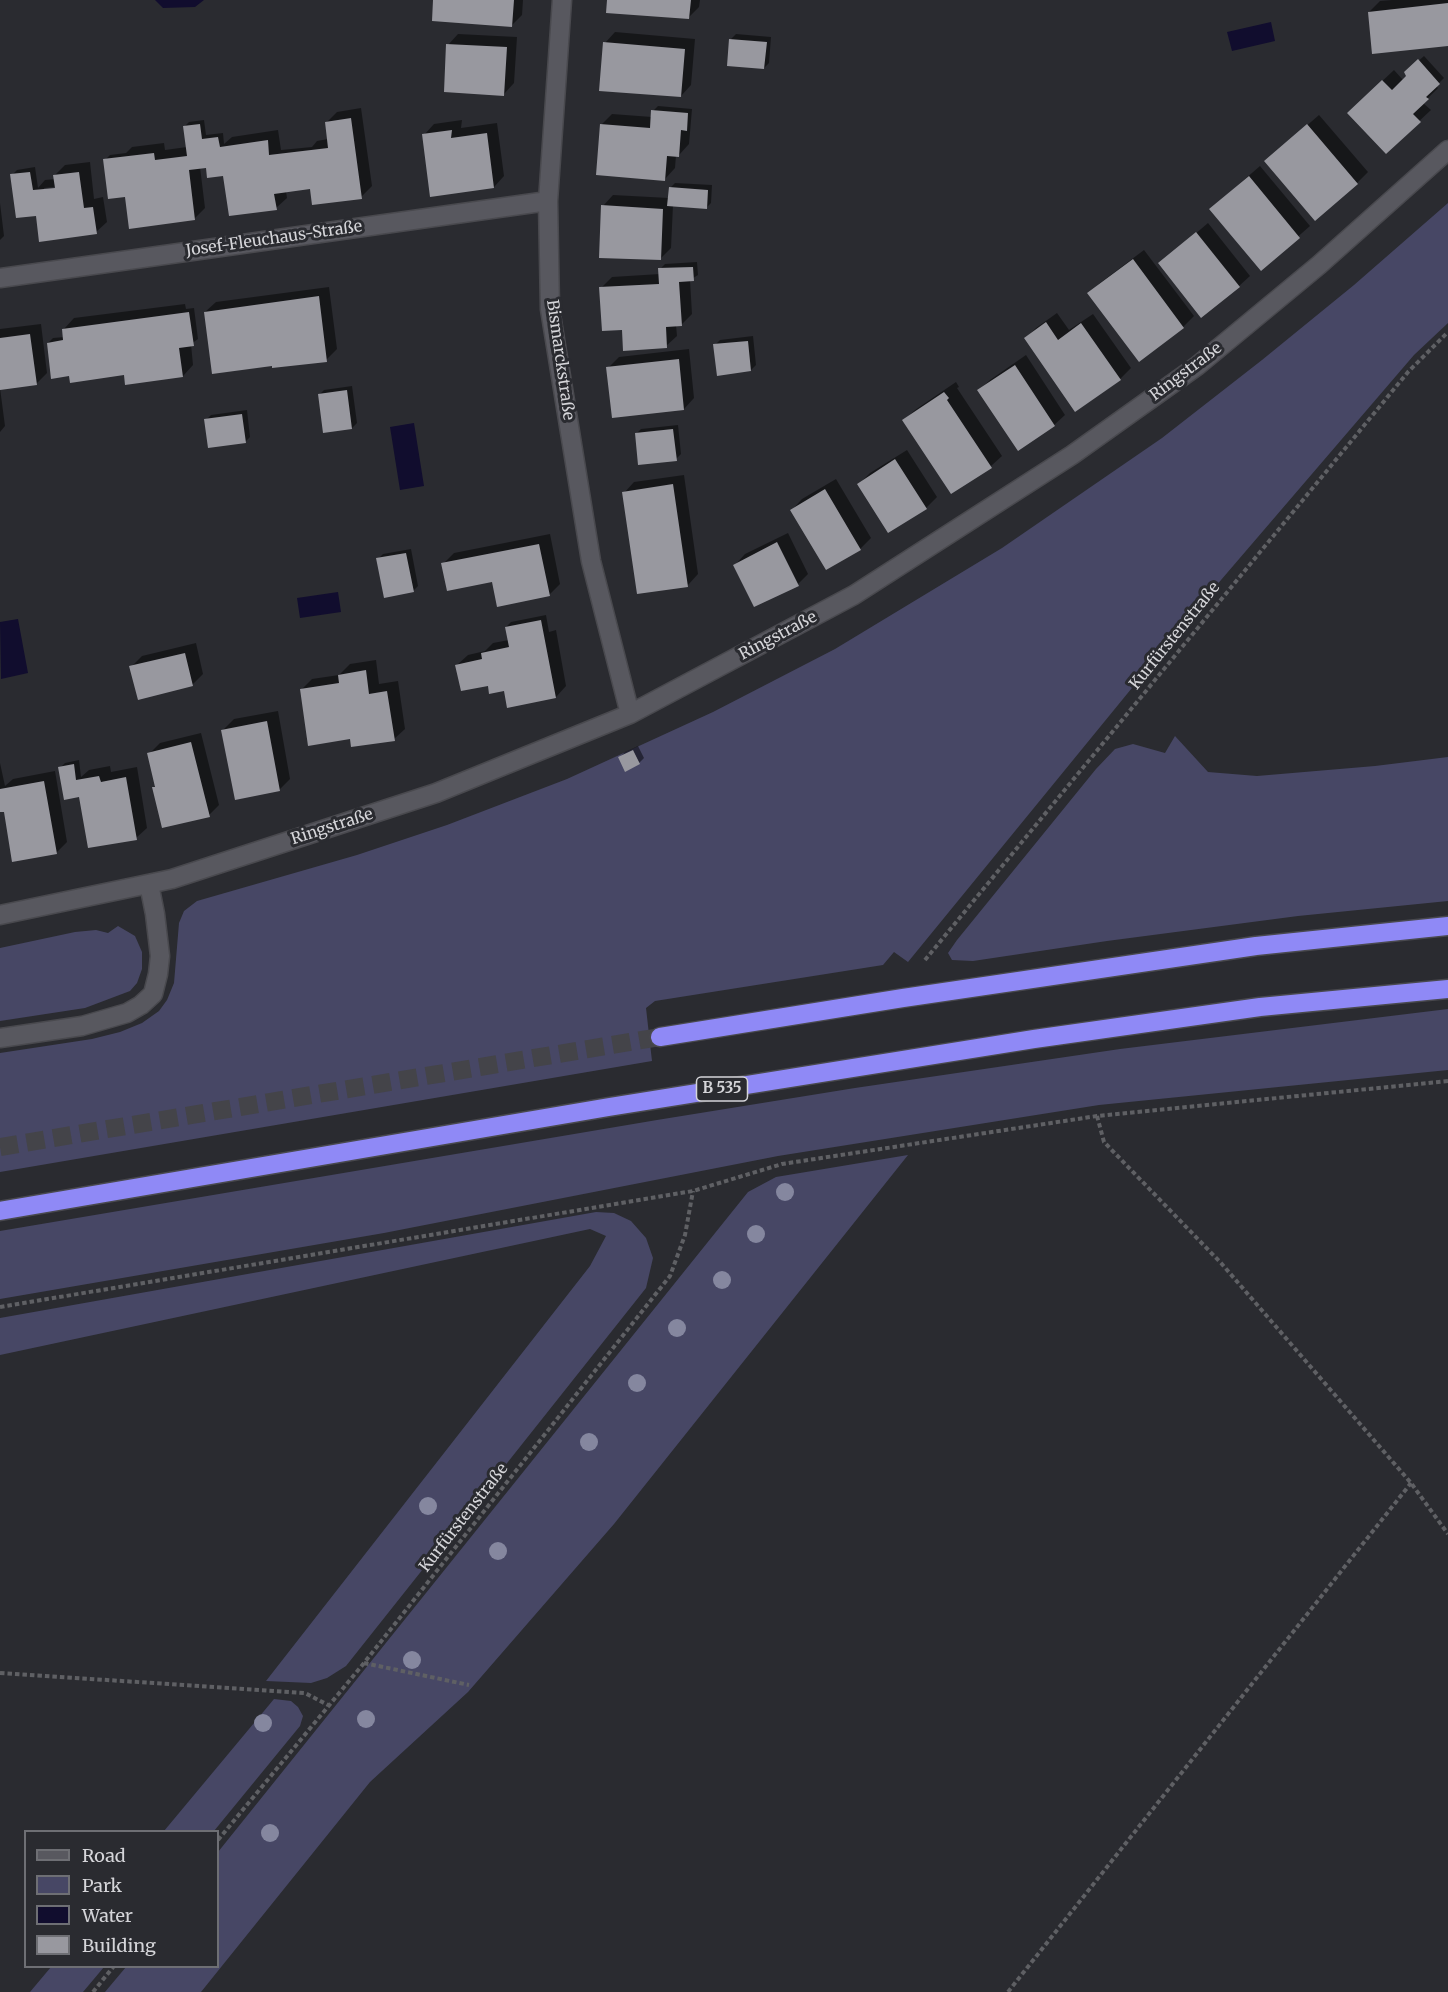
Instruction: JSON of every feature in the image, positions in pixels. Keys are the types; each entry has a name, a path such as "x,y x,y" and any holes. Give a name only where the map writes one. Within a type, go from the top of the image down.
{"highway":[{"path":"660,1037 903,998 1256,946 1448,926"},
{"name":"B 535","path":"0,1211 609,1107 1034,1039 1260,1007 1448,989"}],"street":[{"name":"Bismarckstraße","path":"562,0 548,201 550,309 591,561 630,714"},
{"name":"Ringstraße","path":"0,915 172,879 436,793 630,714 854,595 1072,455 1197,366 1319,265 1448,150"},
{"name":"Josef-Fleuchaus-Straße","path":"0,278 548,201"},
{"path":"0,1038 82,1026 127,1013 141,1005 153,994 160,956 149,884"}],"path":[{"name":"Kurfürstenstraße","path":"925,960 1408,372 1448,332"},
{"path":"0,1307 693,1191 782,1164 1097,1116 1448,1081"},
{"path":"1097,1116 1104,1142 1221,1263 1411,1483 1448,1534"},
{"name":"Kurfürstenstraße","path":"219,1839 364,1663 670,1276 685,1235 693,1191"},
{"path":"1008,1992 1411,1483"},
{"path":"364,1663 470,1685"},
{"path":"0,1673 305,1693 328,1705"},
{"path":"93,1992 112,1968"}],"green space":[{"path":"1448,203 1448,323 1414,355 1203,601 908,962 894,952 883,965 655,1001 646,1008 652,1061 0,1172 0,1053 92,1039 120,1032 142,1023 159,1011 167,1000 174,983 179,923 184,911 197,901 357,855 447,825 567,779 713,712 835,649 1002,548 1162,438 1354,285"},
{"path":"1175,736 1208,772 1257,776 1448,757 1448,901 1298,916 973,961 952,960 948,953 957,940 1096,769 1115,749 1133,744 1165,753"},
{"path":"118,926 135,936 142,952 142,969 137,983 130,991 85,1008 0,1021 0,948 75,932 96,930 108,933"},
{"path":"1448,1009 1448,1070 1099,1105 778,1156 384,1233 0,1299 0,1231 855,1088 1120,1049"},
{"path":"908,1155 614,1524 468,1692 370,1782 201,1992 105,1992 125,1968 219,1968 219,1851 748,1192 776,1177"},
{"path":"596,1212 614,1213 631,1221 646,1238 653,1258 646,1288 346,1666 327,1678 311,1683 266,1681 590,1266 606,1236 590,1229 0,1355 0,1318"},
{"path":"274,1699 291,1701 298,1707 303,1716 300,1726 215,1830 165,1830"},
{"path":"50,1968 103,1968 83,1992 30,1992"}],"water":[{"path":"155,0 204,0 195,7 163,8"},
{"path":"1271,22 1275,41 1232,51 1227,32"},
{"path":"414,423 424,486 400,490 390,427"},
{"path":"338,592 341,612 300,618 297,598"},
{"path":"18,619 28,673 1,679 0,622"}],"building":[{"path":"433,0 514,0 512,27 432,21"},
{"path":"607,0 691,0 689,19 606,13"},
{"path":"1448,3 1448,46 1372,54 1368,12"},
{"path":"729,39 767,42 764,69 727,66"},
{"path":"603,42 685,49 681,97 599,91"},
{"path":"446,44 507,47 504,96 444,92"},
{"path":"1418,59 1440,84 1426,97 1429,99 1413,114 1421,122 1386,154 1347,113 1382,80 1392,90 1406,76 1404,72"},
{"path":"651,110 688,113 687,131 681,130 679,157 667,156 665,181 596,175 600,124 650,128"},
{"path":"351,118 362,199 312,205 310,189 274,194 277,210 229,216 223,176 207,178 206,168 189,170 195,220 129,229 125,197 108,199 103,159 154,153 155,160 187,156 183,126 200,124 202,139 218,137 220,147 268,140 269,155 328,148 325,122"},
{"path":"1307,124 1358,184 1315,221 1264,161"},
{"path":"452,130 451,138 487,133 494,188 430,197 422,134"},
{"path":"30,172 33,190 55,188 53,175 79,172 84,208 93,207 97,234 39,242 36,216 16,218 10,174"},
{"path":"1249,176 1300,238 1261,271 1209,209"},
{"path":"669,187 708,190 707,209 667,206"},
{"path":"601,205 663,209 661,260 599,258"},
{"path":"1196,232 1240,287 1201,318 1158,263"},
{"path":"1133,259 1184,328 1139,362 1087,293"},
{"path":"693,267 694,281 679,282 682,326 666,327 667,348 623,351 622,330 602,331 599,287 659,284 658,268"},
{"path":"319,296 327,362 212,374 204,312"},
{"path":"189,312 194,346 179,348 183,377 125,385 124,375 70,383 69,376 51,379 47,343 63,340 62,329"},
{"path":"1046,322 1058,340 1081,323 1121,380 1075,412 1024,338"},
{"path":"30,334 37,385 0,390 0,338"},
{"path":"748,341 751,371 717,376 713,344"},
{"path":"679,359 684,410 612,418 606,367"},
{"path":"1015,365 1055,426 1018,451 977,390"},
{"path":"347,390 352,429 323,433 318,394"},
{"path":"944,392 992,468 951,494 902,420"},
{"path":"242,414 246,443 208,448 204,419"},
{"path":"673,429 677,461 638,465 635,433"},
{"path":"895,459 927,509 888,533 857,484"},
{"path":"673,484 688,587 637,594 622,492"},
{"path":"825,489 861,550 826,570 790,510"},
{"path":"777,542 799,586 754,607 733,565"},
{"path":"539,544 550,596 497,607 492,582 447,591 441,563"},
{"path":"406,553 414,592 384,598 376,558"},
{"path":"541,620 556,698 507,708 504,691 489,694 488,686 461,691 455,665 482,659 481,653 509,647 505,627"},
{"path":"185,653 193,686 138,700 129,666"},
{"path":"366,670 369,694 387,691 395,741 351,747 350,739 308,746 300,689 339,683 338,675"},
{"path":"267,721 280,791 235,800 221,730"},
{"path":"191,742 210,817 162,828 147,753"},
{"path":"633,750 640,764 625,772 618,757"},
{"path":"74,764 76,780 99,776 101,782 126,777 137,840 88,848 79,797 64,800 58,767"},
{"path":"44,781 57,854 12,862 4,812 0,812 0,789"}],"tunnel":[{"path":"0,1147 660,1037"}]}
